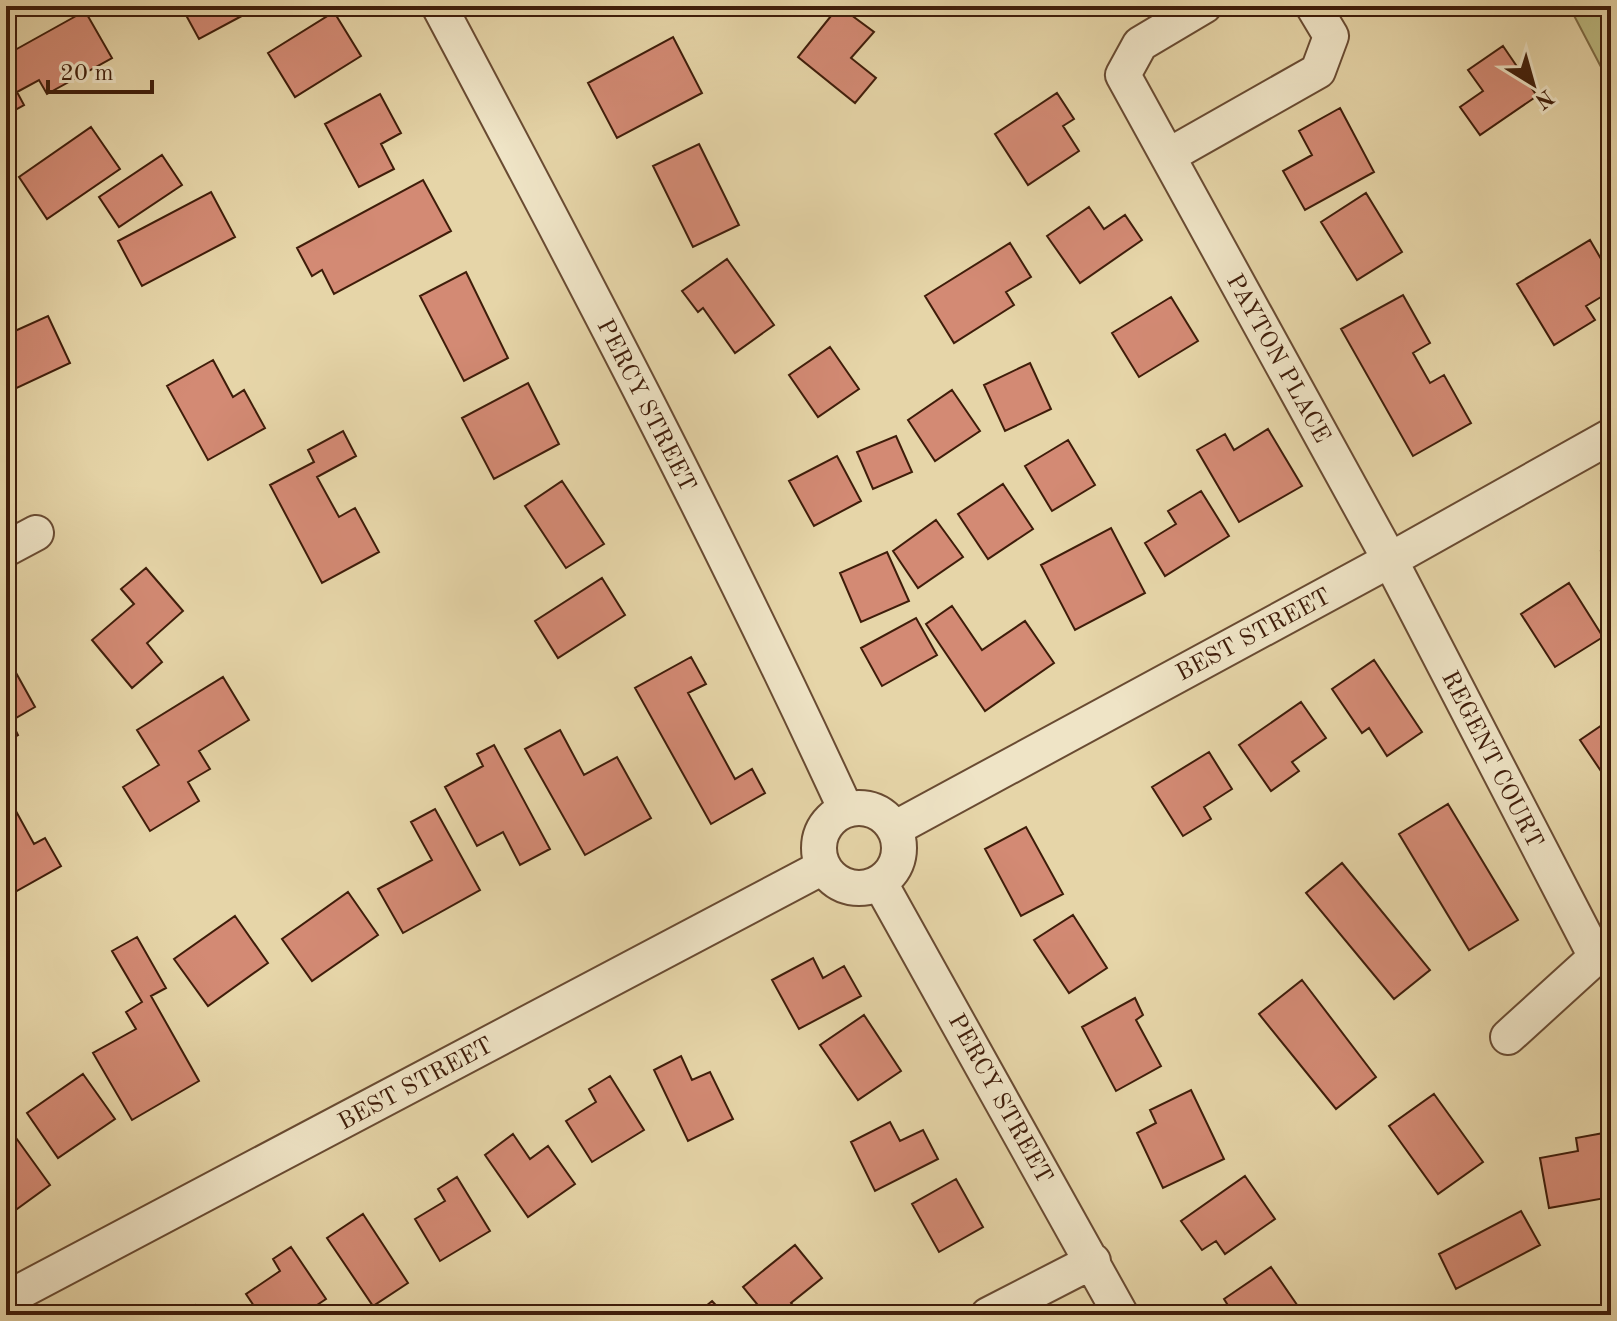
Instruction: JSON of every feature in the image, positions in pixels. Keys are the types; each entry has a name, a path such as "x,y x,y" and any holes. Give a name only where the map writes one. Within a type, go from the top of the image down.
{"street":[{"name":"PERCY STREET","path":"439,6 576,263 846,810"},
{"name":"PAYTON PLACE","path":"1204,6 1140,44 1123,75 1390,560"},
{"path":"1168,156 1318,71 1331,36 1313,6"},
{"name":"BEST STREET","path":"894,829 1390,560 1611,436"},
{"path":"6,549 36,533"},
{"name":"REGENT COURT","path":"1390,560 1604,954 1508,1037"},
{"path":"859,807 874,810 885,817 897,834 900,848 897,862 880,883 853,888 840,884 823,867 819,839 825,826 846,810 859,807"},
{"name":"BEST STREET","path":"6,1299 823,867"},
{"name":"PERCY STREET","path":"880,883 1121,1315"},
{"path":"988,1315 1093,1261"}],"shaded area":[{"path":"1569,6 1611,6 1611,86"}],"building":[{"path":"181,6 248,6 251,11 199,39"},
{"path":"839,6 874,32 851,58 876,78 855,103 798,57"},
{"path":"85,11 112,58 47,94 39,80 17,92 24,105 6,115 6,55"},
{"path":"334,12 361,56 295,97 268,53"},
{"path":"673,37 702,93 617,138 588,83"},
{"path":"1503,46 1537,96 1480,135 1460,107 1483,91 1468,70"},
{"path":"1057,93 1074,119 1063,126 1079,151 1028,185 995,134"},
{"path":"380,94 401,133 381,144 394,169 359,187 325,124"},
{"path":"1340,108 1374,172 1305,210 1283,171 1312,155 1299,131"},
{"path":"91,127 120,169 47,219 19,177"},
{"path":"699,144 739,225 693,247 653,166"},
{"path":"162,155 182,185 119,227 99,197"},
{"path":"423,180 451,231 334,294 322,270 312,276 297,248"},
{"path":"211,192 235,237 142,286 118,241"},
{"path":"1366,193 1402,252 1357,280 1321,222"},
{"path":"1089,207 1104,229 1125,215 1142,240 1080,283 1047,236"},
{"path":"1590,240 1611,276 1611,291 1586,306 1595,320 1554,345 1517,284"},
{"path":"1010,243 1031,277 1006,292 1014,305 954,343 925,296"},
{"path":"727,259 774,325 735,353 703,308 698,312 682,291"},
{"path":"466,272 508,358 464,381 420,296"},
{"path":"1403,295 1430,343 1413,353 1430,383 1444,375 1471,423 1413,456 1341,329"},
{"path":"1171,297 1198,341 1139,377 1112,333"},
{"path":"48,316 70,363 6,393 6,335"},
{"path":"830,347 859,389 818,417 789,375"},
{"path":"213,360 233,397 244,390 265,428 208,460 167,386"},
{"path":"1030,363 1051,409 1005,431 984,385"},
{"path":"528,383 559,444 494,479 462,418"},
{"path":"952,390 980,431 935,461 908,420"},
{"path":"1268,429 1302,486 1239,522 1197,450 1225,434 1234,450"},
{"path":"343,431 356,456 317,477 339,517 355,508 379,552 322,583 270,485 314,462 308,450"},
{"path":"896,436 912,472 873,489 857,452"},
{"path":"1068,440 1095,485 1052,511 1025,466"},
{"path":"837,456 861,501 814,526 789,481"},
{"path":"562,481 604,544 566,568 525,506"},
{"path":"1003,484 1033,529 988,559 958,514"},
{"path":"1201,491 1229,536 1165,576 1145,543 1176,524 1168,511"},
{"path":"936,520 963,557 918,588 893,551"},
{"path":"1111,528 1145,593 1075,630 1041,565"},
{"path":"1611,545 1611,567 1601,551"},
{"path":"887,552 909,601 861,622 840,573"},
{"path":"146,568 183,611 147,643 162,662 132,688 92,640 134,604 121,589"},
{"path":"602,578 625,615 558,658 535,621"},
{"path":"1569,583 1603,637 1555,667 1521,614"},
{"path":"952,606 982,650 1025,621 1054,663 985,711 926,624"},
{"path":"916,618 937,655 882,686 861,648"},
{"path":"691,657 706,684 688,693 735,779 752,769 765,793 711,824 635,688"},
{"path":"1374,660 1422,732 1387,756 1369,728 1362,733 1332,689"},
{"path":"10,662 35,707 11,721 18,735 6,742 6,664"},
{"path":"223,677 249,720 199,751 210,769 188,782 199,801 150,831 123,787 159,765 137,730"},
{"path":"1301,702 1326,738 1292,762 1299,771 1271,791 1239,745"},
{"path":"1611,719 1611,786 1580,740"},
{"path":"560,730 584,775 617,757 651,818 585,855 525,749"},
{"path":"494,745 550,849 520,865 503,832 477,846 445,787 483,766 477,754"},
{"path":"1209,752 1232,789 1204,807 1211,819 1183,836 1152,787"},
{"path":"6,793 34,844 45,838 61,866 6,897"},
{"path":"1448,804 1518,920 1469,950 1399,834"},
{"path":"435,809 480,890 403,933 378,889 432,860 411,822"},
{"path":"1026,827 1063,894 1021,916 985,849"},
{"path":"1342,863 1430,970 1394,999 1306,893"},
{"path":"348,892 378,935 312,981 282,939"},
{"path":"1073,915 1107,968 1069,993 1034,940"},
{"path":"235,916 268,963 208,1006 174,959"},
{"path":"137,937 166,988 151,996 199,1081 132,1120 93,1053 136,1029 126,1012 142,1002 112,951"},
{"path":"813,958 823,978 844,966 861,996 799,1029 772,980"},
{"path":"1302,980 1376,1077 1336,1109 1259,1014"},
{"path":"1135,998 1143,1015 1136,1020 1161,1066 1116,1091 1082,1027"},
{"path":"864,1015 901,1071 858,1100 820,1045"},
{"path":"681,1056 692,1080 710,1072 733,1119 688,1141 654,1070"},
{"path":"83,1074 115,1119 58,1158 27,1113"},
{"path":"610,1076 644,1130 592,1162 566,1121 596,1102 589,1089"},
{"path":"1191,1090 1224,1159 1163,1188 1137,1133 1156,1123 1150,1110"},
{"path":"1434,1094 1483,1162 1438,1194 1389,1126"},
{"path":"890,1122 900,1141 923,1130 938,1159 875,1191 851,1142"},
{"path":"6,1124 50,1185 6,1217"},
{"path":"1609,1132 1611,1197 1549,1208 1540,1158 1578,1151 1576,1138"},
{"path":"513,1134 530,1159 548,1146 575,1184 528,1217 485,1155"},
{"path":"1245,1176 1275,1219 1225,1254 1216,1241 1202,1250 1181,1221"},
{"path":"457,1177 490,1231 440,1261 415,1219 445,1201 438,1189"},
{"path":"956,1179 983,1227 939,1252 912,1204"},
{"path":"1521,1211 1540,1245 1456,1289 1439,1254"},
{"path":"363,1214 408,1283 373,1306 327,1238"},
{"path":"795,1245 822,1278 791,1303 797,1310 791,1315 766,1315 743,1287"},
{"path":"291,1247 326,1299 302,1315 260,1315 246,1294 280,1271 273,1259"},
{"path":"1271,1267 1304,1315 1234,1315 1224,1299"},
{"path":"712,1301 725,1315 695,1315"},
{"path":"195,1305 202,1315 180,1315"}]}
